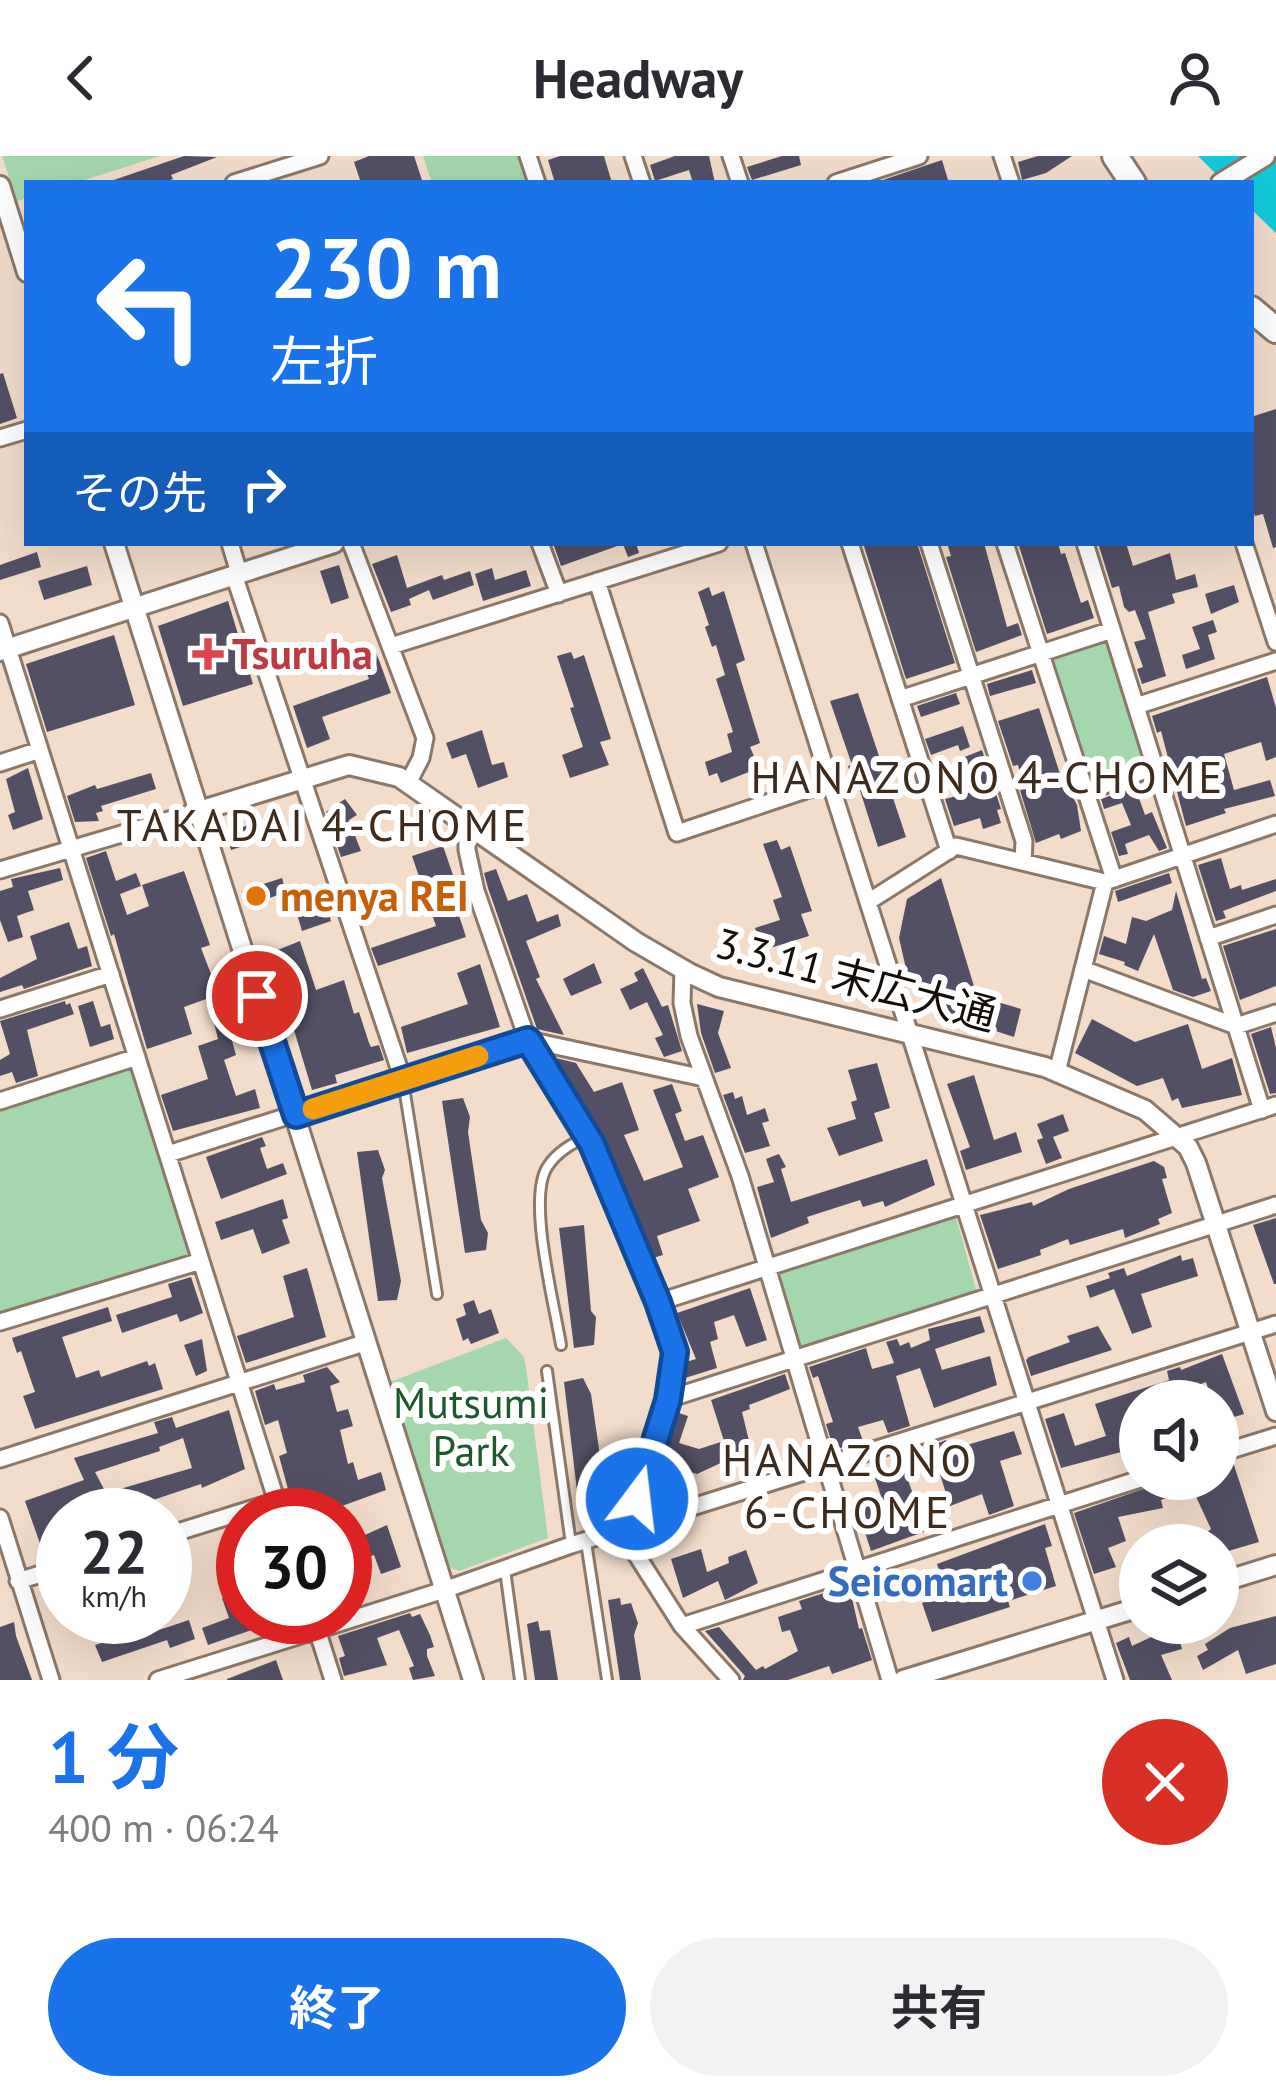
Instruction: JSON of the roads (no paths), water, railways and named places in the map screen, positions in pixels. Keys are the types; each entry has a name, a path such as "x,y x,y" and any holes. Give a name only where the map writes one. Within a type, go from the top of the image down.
{"street":[{"path":"240,180 288,161 320,156"},
{"path":"845,180 919,156"},
{"path":"1227,180 1265,156"},
{"path":"0,186 6,225 24,265"},
{"path":"115,546 473,1680"},
{"path":"231,546 300,778 403,1080"},
{"path":"4,650 325,546"},
{"path":"353,546 425,738 422,758 408,783"},
{"path":"541,546 559,593"},
{"path":"391,646 709,546"},
{"path":"755,546 1115,1680"},
{"path":"851,546 949,851"},
{"path":"930,546 1024,841 1023,862"},
{"path":"1006,546 1110,880 1057,1072"},
{"path":"658,1302 1269,1108 1236,1026 1086,546"},
{"path":"1245,546 1276,642"},
{"path":"597,581 677,833 830,782"},
{"path":"0,622 4,650 40,750 273,1488"},
{"path":"900,699 1112,630"},
{"path":"1136,706 1276,661"},
{"path":"0,763 40,750"},
{"name":"3.3.11 末広大通","path":"199,811 349,765 383,772 408,783 636,942 719,987 1014,1058 1145,1110 1178,1137 1196,1163 1276,1411"},
{"path":"1084,792 1155,767"},
{"path":"0,870 199,811"},
{"path":"467,824 466,850 476,891 528,1040 586,1136 675,1352 668,1400 626,1528 634,1551 682,1626 731,1680"},
{"path":"868,902 956,846 1110,880 1276,824"},
{"path":"1208,938 1276,915"},
{"path":"1083,969 1236,1026 1276,1013"},
{"path":"683,970 682,1003 740,1176 890,1680"},
{"path":"0,1009 111,974"},
{"path":"167,1154 528,1040 704,1078"},
{"path":"0,1101 137,1057"},
{"path":"668,1400 1276,1205"},
{"path":"0,1322 201,1261"},
{"path":"372,1609 445,1591 578,1543 1276,1324"},
{"path":"0,1459 367,1342"},
{"path":"1239,1447 1276,1436"},
{"path":"682,1626 1119,1485"},
{"path":"0,1518 51,1680"},
{"path":"1239,1575 1276,1564"},
{"path":"18,1581 36,1575"},
{"path":"903,1680 1119,1613"},
{"path":"158,1680 257,1644"},
{"path":"322,1644 333,1680"}],"lane":[{"path":"403,1080 437,1294"},
{"path":"561,1345 540,1182 548,1165 586,1136"},
{"path":"547,1371 607,1680"},
{"path":"505,1568 520,1680"}],"water":[{"path":"1198,156 1276,156 1276,233 1254,212 1254,180 1222,180"}],"place":[{"name":"Tsuruha","path":"208,654"},
{"name":"menya REI","path":"256,896"},
{"name":"Seicomart","path":"1032,1581"}],"district":[{"name":"HANAZONO 4-CHOME","path":"988,777"},
{"name":"TAKADAI 4-CHOME","path":"323,825"},
{"name":"HANAZONO 6-CHOME","path":"848,1486"}],"park label":[{"name":"Mutsumi Park","path":"471,1427"}]}
